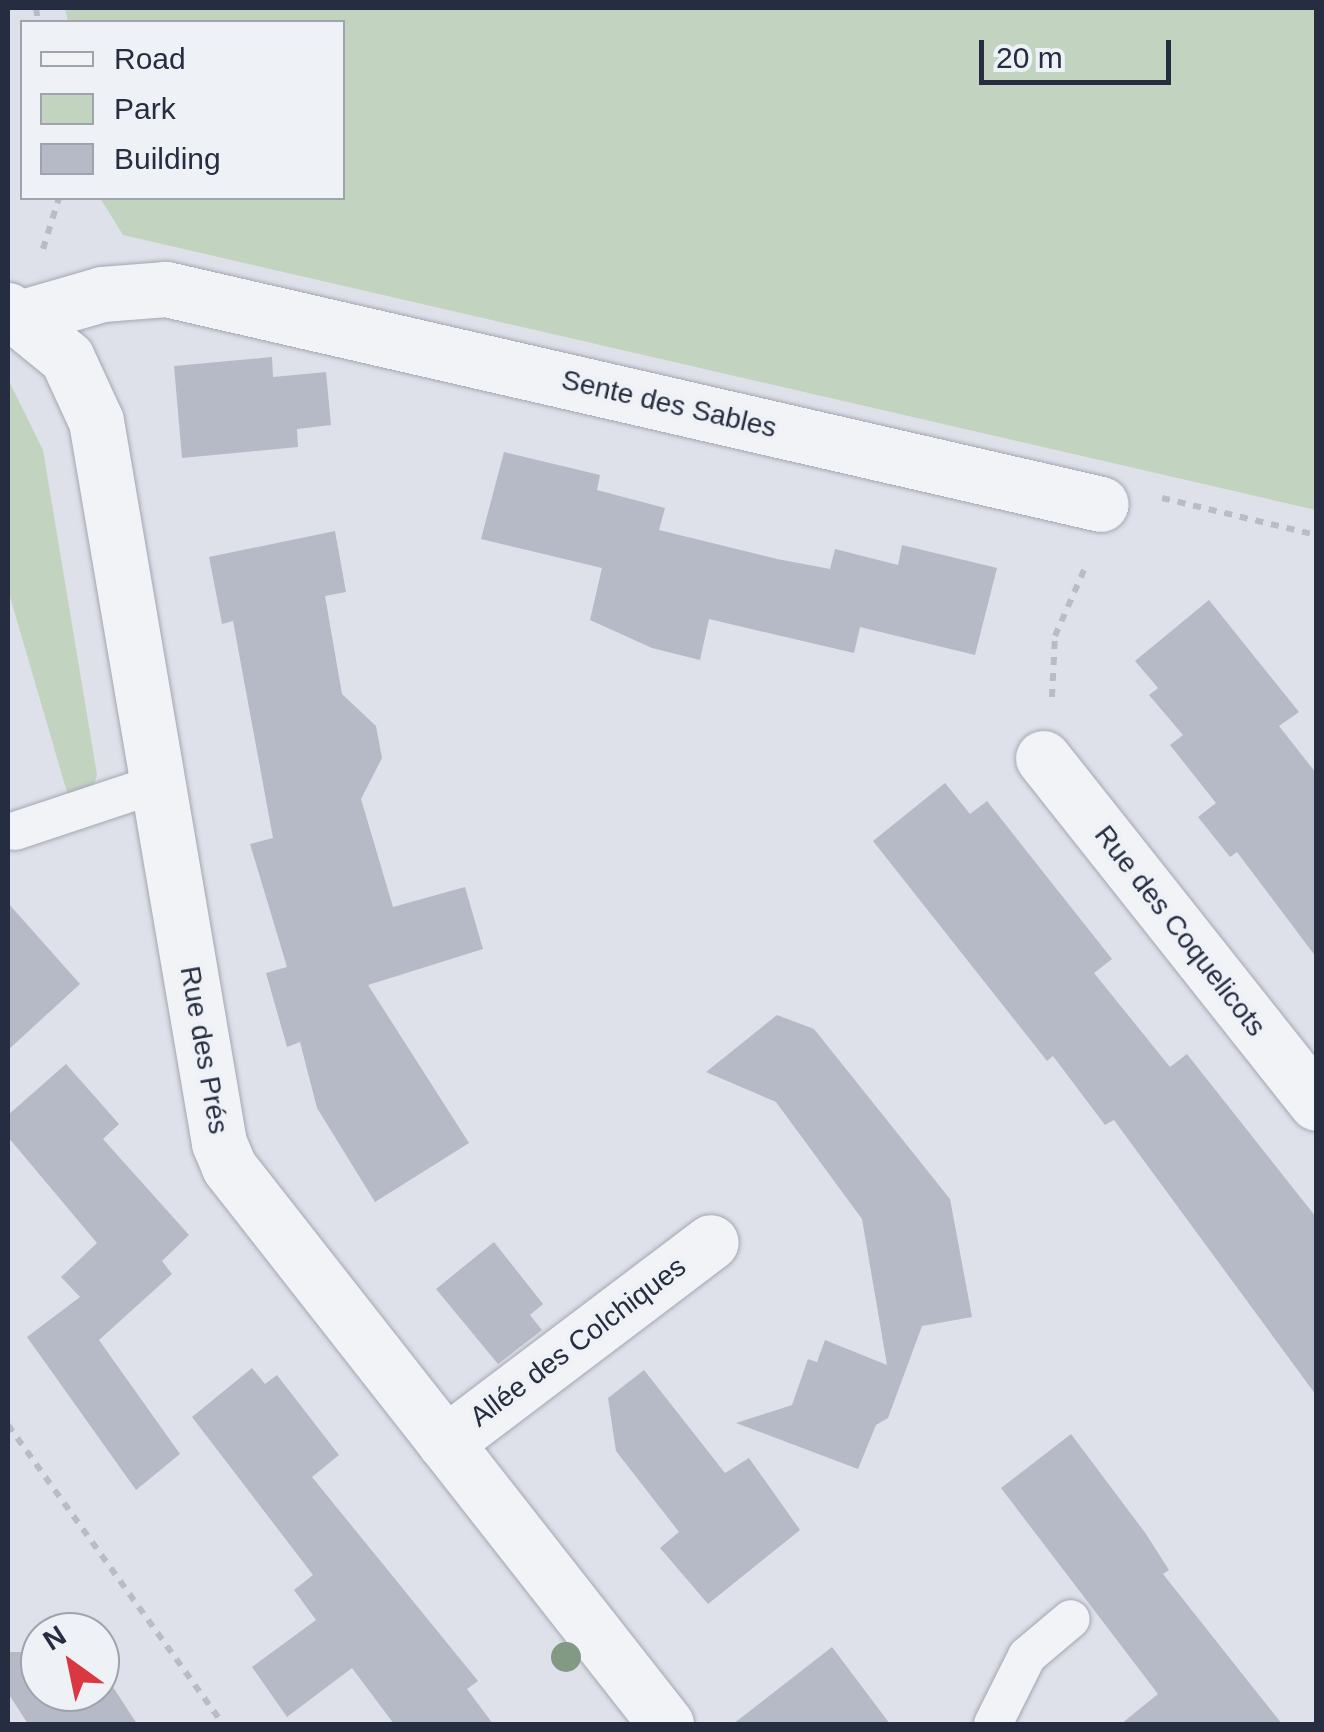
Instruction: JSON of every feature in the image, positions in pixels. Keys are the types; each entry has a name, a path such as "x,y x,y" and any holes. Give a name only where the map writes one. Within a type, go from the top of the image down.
{"street":[{"name":"Sente des Sables","path":"15,314 102,294 166,289 1101,504"},
{"name":"Rue des Prés","path":"15,314 66,358 96,421 219,1143 252,1200 666,1724"},
{"name":"Rue des Coquelicots","path":"1043,758 1315,1099"},
{"name":"Allée des Colchiques","path":"445,1443 711,1242"}],"lane":[{"path":"14,831 159,784"},
{"path":"993,1724 1027,1656 1071,1619"}],"path":[{"path":"1043,758 1057,680 1055,636 1084,578 1101,504 1156,497 1316,535"},
{"path":"8,1425 223,1724"}],"green space":[{"path":"65,8 1316,8 1316,510 123,235 101,200 345,200 345,20 68,20"},
{"path":"8,379 43,450 97,775 92,790 69,799 8,590"}],"building":[{"path":"272,357 273,377 326,372 331,425 297,429 298,447 182,458 174,366"},
{"path":"504,452 600,475 597,490 665,508 659,530 777,559 830,569 835,549 898,565 902,545 997,568 975,655 860,627 854,653 709,619 700,660 652,648 590,620 602,568 481,539"},
{"path":"335,531 346,592 325,596 342,694 376,726 382,758 361,799 393,907 465,887 483,949 368,985 469,1143 375,1202 317,1108 300,1042 287,1047 266,973 287,967 250,844 273,838 233,621 222,624 209,557"},
{"path":"1209,600 1299,712 1279,726 1316,773 1316,957 1237,852 1230,857 1198,817 1216,803 1170,745 1183,735 1149,695 1158,688 1135,661"},
{"path":"945,783 970,814 987,801 1112,959 1094,973 1170,1067 1187,1054 1316,1217 1316,1395 1114,1120 1105,1125 1053,1056 1047,1061 873,841"},
{"path":"8,903 80,984 8,1050"},
{"path":"777,1015 814,1029 950,1199 972,1317 922,1326 888,1418 876,1425 858,1469 736,1423 792,1405 808,1359 817,1362 825,1340 887,1365 862,1219 776,1102 706,1072"},
{"path":"66,1064 119,1124 103,1139 189,1235 162,1261 172,1274 99,1340 180,1454 136,1490 27,1337 80,1297 61,1277 97,1243 8,1137 8,1115"},
{"path":"494,1242 543,1304 530,1315 542,1330 498,1364 436,1289"},
{"path":"252,1368 265,1384 277,1375 339,1455 312,1477 478,1681 467,1689 493,1724 394,1724 352,1668 287,1717 252,1667 316,1620 294,1590 313,1575 192,1417"},
{"path":"644,1370 725,1473 749,1458 800,1530 708,1604 660,1548 679,1532 616,1451 608,1398"},
{"path":"1071,1434 1146,1534 1169,1570 1163,1574 1282,1724 1121,1724 1158,1694 1001,1488"},
{"path":"832,1647 890,1724 733,1724"},
{"path":"8,1652 20,1652 20,1712 8,1693"},
{"path":"120,1698 137,1724 28,1724 20,1712 120,1712"}]}
